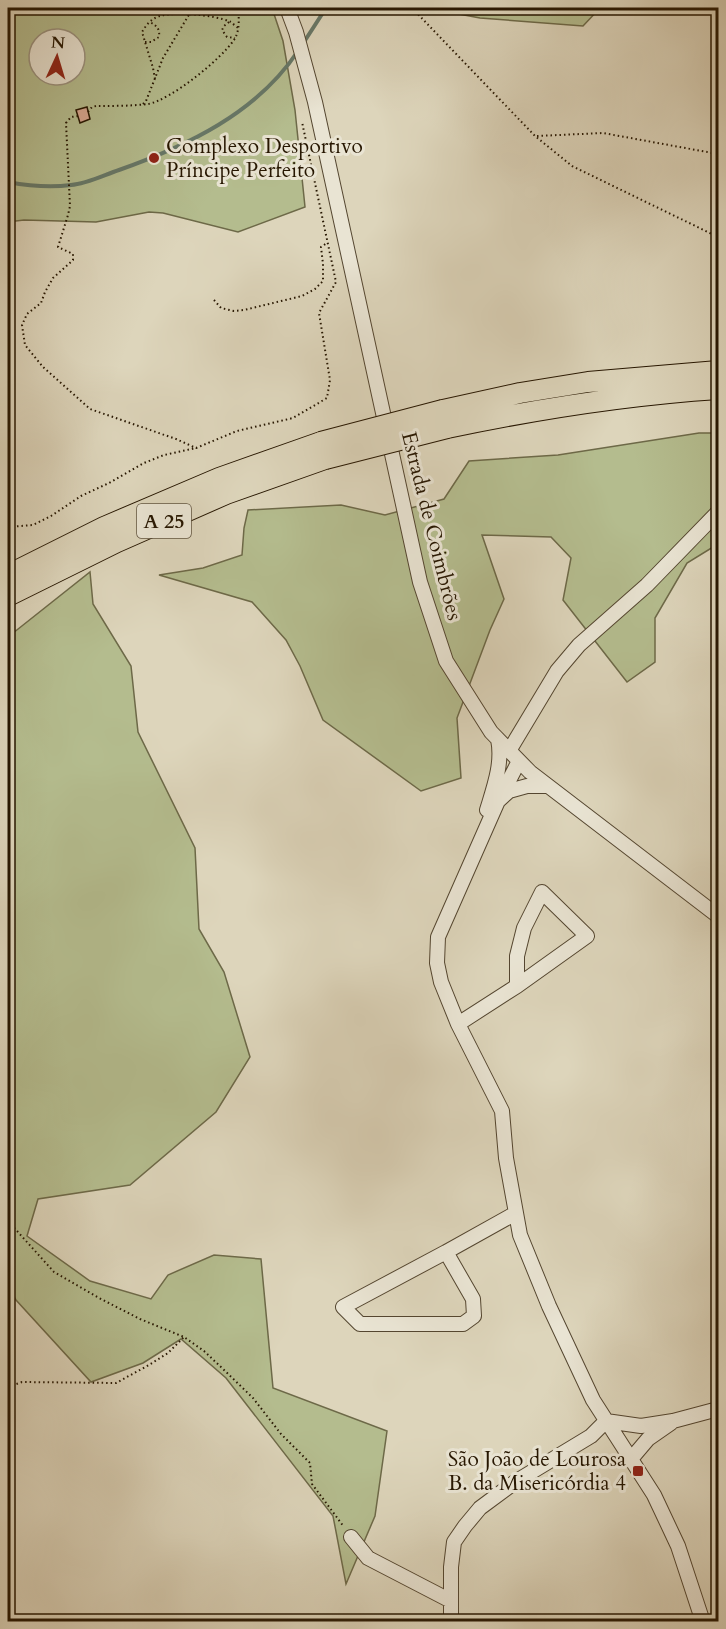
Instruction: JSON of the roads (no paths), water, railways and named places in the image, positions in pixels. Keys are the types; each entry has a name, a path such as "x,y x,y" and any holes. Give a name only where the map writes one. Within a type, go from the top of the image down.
{"highway":[{"name":"A 25","path":"8,575 104,527 219,478 445,419 520,393 588,382 718,371"},
{"name":"A 25","path":"445,419 718,389"},
{"name":"A 25","path":"8,596 117,542 323,451"}],"street":[{"name":"Estrada de Coimbrões","path":"287,8 315,102 420,582 446,662 491,732 514,756 548,786 718,916"},
{"path":"703,1622 678,1546 654,1495 592,1400 549,1306 520,1235 506,1158 502,1111 458,1024 441,982 437,963 438,937 498,801 514,756 557,671 579,645 647,585 718,512"},
{"path":"474,855 495,783 500,749 498,739"},
{"path":"498,801 509,791 527,786 548,786"},
{"path":"458,1024 517,986 587,936 542,892 524,928 517,956 517,986"},
{"path":"446,1252 473,1299 474,1316 463,1324 360,1324 343,1307 516,1213"},
{"path":"606,1421 641,1426 673,1421 718,1409"},
{"path":"451,1622 451,1566 454,1542 465,1526 480,1508 515,1482 591,1436 606,1421"},
{"path":"630,1459 648,1439 673,1421"},
{"path":"351,1537 368,1558 451,1600"}],"waterway":[{"path":"304,42 326,8"},
{"path":"8,182 47,186 77,184 170,150 219,125 241,110 281,73 298,51"}],"place":[{"name":"Complexo Desportivo Príncipe Perfeito","path":"154,158"},
{"name":"São João de Lourosa B. da Misericórdia 4","path":"638,1471"}]}
